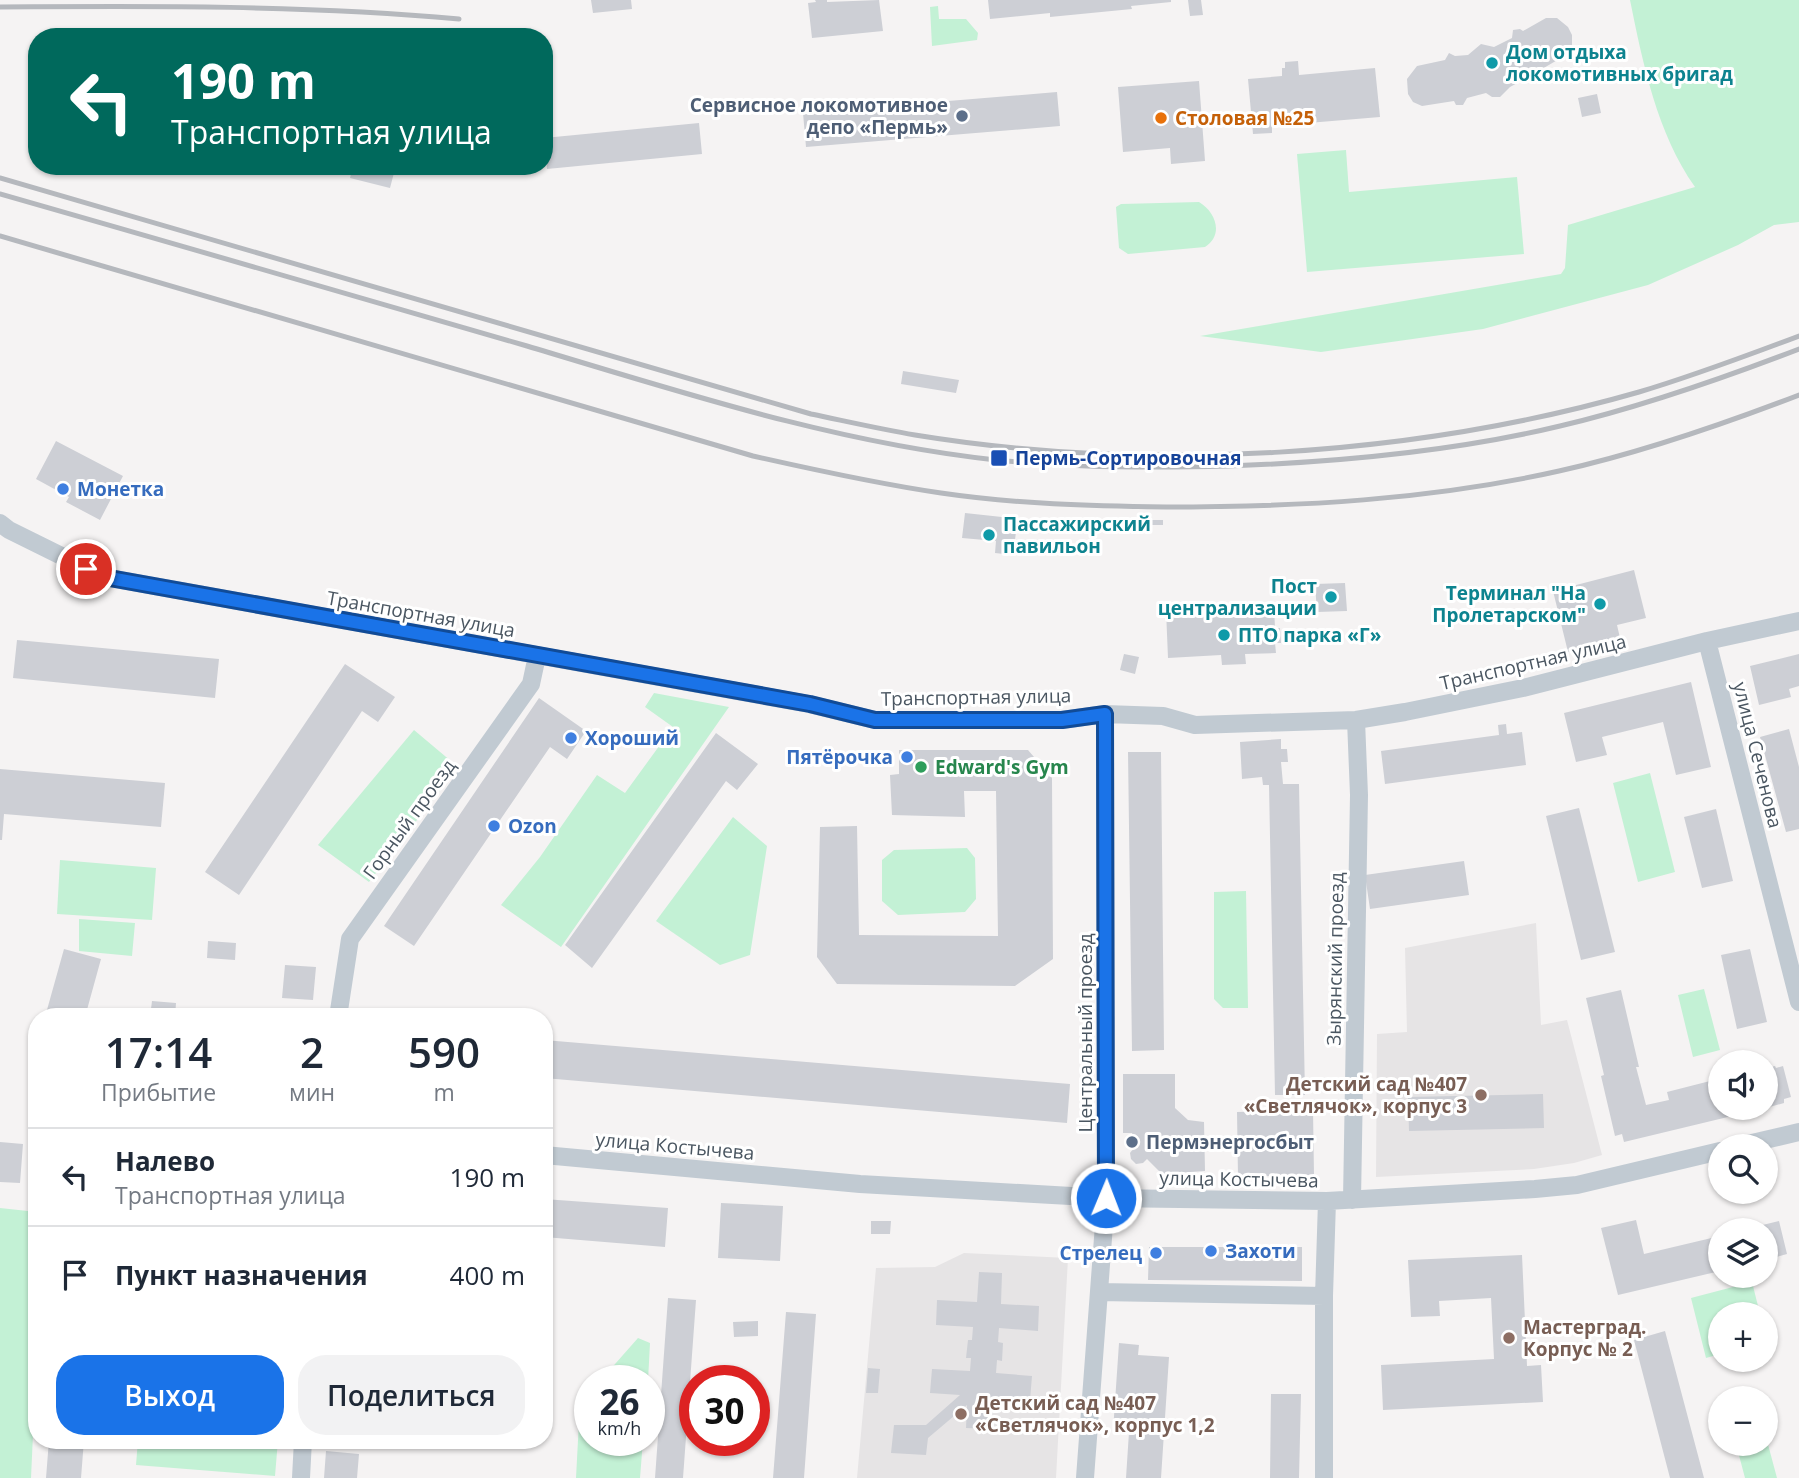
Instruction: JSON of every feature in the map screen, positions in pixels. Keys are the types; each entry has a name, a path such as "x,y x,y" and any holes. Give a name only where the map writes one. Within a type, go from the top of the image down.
{"street":[{"name":"Транспортная улица","path":"0,523 104,577 810,704 875,720 1062,720 1105,714 1163,716 1195,725 1356,719 1523,688 1707,641 1799,621"},
{"name":"улица Сеченова","path":"1707,641 1799,1002"},
{"name":"Горный проезд","path":"339,1008 350,939 531,684 537,656"},
{"name":"Центральный проезд","path":"1085,1478 1106,1198 1105,714"},
{"name":"Зырянский проезд","path":"1352,1200 1359,794 1356,719"},
{"path":"1778,1137 1799,1132"},
{"name":"улица Костычева","path":"553,1156 860,1184 1106,1198 1327,1201 1577,1185 1708,1154"},
{"path":"1324,1478 1327,1201"},
{"path":"1099,1292 1324,1296"},
{"path":"301,1478 303,1449"}],"shaded area":[{"name":"Детский сад №407 «Светлячок», корпус 3","path":"1536,923 1541,1025 1567,1020 1602,1155 1574,1163 1534,1169 1376,1177 1377,1034 1407,1032 1405,948"},
{"name":"Детский сад №407 «Светлячок», корпус 1,2","path":"964,1253 1068,1258 1056,1478 857,1478 876,1268 935,1267"}],"green space":[{"path":"1630,0 1799,0 1799,222 1774,225 1738,245 1648,285 1483,329 1321,352 1200,336 1561,274 1565,268 1568,225 1695,187 1661,121 1646,73"},
{"path":"938,6 939,19 966,19 978,33 977,40 932,46 930,7"},
{"path":"1346,150 1349,192 1517,177 1524,254 1307,272 1297,154"},
{"path":"1199,202 1210,212 1216,224 1214,236 1205,247 1128,254 1119,248 1116,207 1121,204"},
{"path":"654,693 729,707 561,947 501,905 540,857 597,775 625,793 673,727 645,707"},
{"path":"414,730 458,767 369,882 318,845"},
{"path":"1650,773 1675,872 1638,882 1613,783"},
{"path":"733,817 767,846 750,955 720,965 656,921"},
{"path":"967,848 975,858 976,899 965,912 898,915 882,901 882,860 894,850"},
{"path":"60,860 156,868 152,920 57,914"},
{"path":"1246,891 1248,1008 1223,1008 1214,999 1214,892"},
{"path":"79,919 135,923 132,956 79,951"},
{"path":"1704,989 1720,1050 1708,1050 1708,1053 1693,1057 1678,995"},
{"path":"0,1208 28,1211 28,1449 32,1449 31,1478 0,1478"},
{"path":"1729,1288 1754,1288 1757,1302 1708,1302 1706,1358 1691,1298"},
{"path":"638,1338 650,1343 649,1365 614,1365"},
{"path":"137,1449 277,1449 275,1476 136,1465"},
{"path":"577,1456 642,1456 640,1478 576,1478"},
{"path":"1739,1456 1771,1456 1777,1478 1745,1478"}],"building":[{"path":"591,0 631,0 632,9 593,13"},
{"path":"815,0 879,0 883,31 812,38 808,3 816,2"},
{"path":"988,0 1171,2 1131,6 1132,9 1050,17 1050,13 990,19"},
{"path":"1188,0 1201,0 1203,15 1190,16"},
{"name":"Дом отдыха локомотивных бригад","path":"1546,18 1557,18 1568,27 1572,35 1572,46 1566,55 1542,69 1540,77 1532,75 1510,87 1500,97 1492,97 1486,93 1467,98 1463,105 1456,105 1454,101 1422,106 1413,102 1408,94 1407,79 1417,66 1445,60 1449,53 1455,56 1468,55 1481,44 1494,47 1512,38 1513,30 1523,31"},
{"path":"1298,61 1299,75 1375,68 1380,117 1272,126 1272,133 1253,134 1248,79 1282,76 1285,62"},
{"name":"Столовая №25","path":"1199,81 1205,161 1171,164 1170,148 1123,152 1118,87"},
{"path":"1057,92 1060,126 806,147 803,113"},
{"path":"1597,94 1601,113 1582,117 1578,98"},
{"path":"699,123 702,154 553,168 553,137"},
{"path":"351,175 393,175 390,188 350,178"},
{"path":"903,371 959,380 956,393 901,384"},
{"path":"56,441 123,476 100,520 66,502 69,497 36,479"},
{"name":"Пассажирский павильон","path":"965,513 1020,519 1013,555 995,553 996,541 962,538"},
{"path":"1131,520 1163,520 1163,525 1130,525"},
{"name":"Терминал \"На Пролетарском\"","path":"1634,570 1646,618 1617,625 1620,638 1568,652 1553,591"},
{"name":"Пост централизации","path":"1345,583 1347,611 1317,612 1315,584"},
{"name":"ПТО парка «Г»","path":"1274,606 1275,628 1280,628 1281,643 1275,643 1276,653 1245,654 1246,664 1222,665 1221,655 1168,658 1166,610"},
{"path":"17,640 219,659 215,698 13,678"},
{"path":"1124,654 1139,657 1135,674 1120,670"},
{"path":"1799,654 1799,686 1789,689 1791,697 1759,705 1750,666"},
{"path":"345,664 395,697 378,722 362,711 239,895 205,872"},
{"path":"1691,682 1711,767 1676,775 1663,722 1602,737 1607,755 1576,762 1564,713"},
{"path":"539,698 586,731 567,759 550,747 414,946 384,926"},
{"path":"1506,724 1507,734 1522,732 1526,765 1385,784 1381,751 1499,735 1498,725"},
{"path":"1789,729 1799,767 1799,829 1786,832 1760,737"},
{"path":"716,733 758,764 737,790 726,781 592,968 565,945"},
{"path":"1281,739 1281,749 1287,749 1288,762 1281,762 1283,784 1299,784 1305,1095 1275,1095 1269,785 1263,785 1262,777 1242,779 1240,742"},
{"path":"899,750 1028,750 1052,778 1053,959 1015,986 837,984 817,957 820,827 857,826 859,935 998,936 996,791 964,791 965,817 892,815 890,775 899,774"},
{"path":"1128,752 1161,752 1164,1050 1132,1051"},
{"path":"0,769 165,783 161,827 4,814 0,840"},
{"path":"1579,808 1615,952 1581,960 1546,816"},
{"path":"1716,809 1733,881 1702,888 1684,817"},
{"path":"1464,861 1469,895 1370,909 1365,875"},
{"path":"208,941 236,943 235,960 207,958"},
{"path":"64,949 101,959 87,1008 48,1008"},
{"path":"1750,949 1767,1022 1737,1029 1721,955"},
{"path":"285,965 316,967 313,1000 282,998"},
{"path":"1621,990 1646,1105 1669,1100 1667,1092 1708,1082 1708,1120 1715,1120 1624,1142 1622,1134 1615,1136 1586,998"},
{"path":"152,1001 176,1003 176,1008 151,1008"},
{"path":"553,1041 1070,1084 1067,1123 553,1079"},
{"path":"1783,1066 1791,1097 1784,1099 1784,1103 1778,1105 1778,1067"},
{"path":"1123,1074 1175,1074 1175,1108 1188,1120 1204,1122 1205,1171 1162,1174 1147,1159 1136,1164 1131,1159 1132,1133 1123,1133"},
{"path":"1543,1094 1544,1128 1409,1131 1408,1097"},
{"path":"1313,1110 1314,1175 1238,1177 1237,1112"},
{"path":"0,1142 23,1144 20,1183 0,1182"},
{"path":"553,1200 668,1208 665,1247 553,1238"},
{"path":"721,1203 783,1206 780,1261 718,1258"},
{"path":"1636,1220 1644,1254 1708,1239 1708,1274 1618,1295 1601,1228"},
{"path":"871,1221 891,1221 890,1234 871,1234"},
{"path":"1778,1221 1787,1254 1778,1257"},
{"path":"1149,1247 1302,1247 1302,1281 1148,1280"},
{"name":"Мастерград. Корпус № 2","path":"1522,1255 1527,1366 1541,1365 1543,1402 1383,1410 1381,1365 1494,1359 1491,1298 1439,1301 1440,1316 1411,1317 1408,1260"},
{"path":"979,1272 1002,1273 1001,1304 1039,1306 1038,1331 999,1328 998,1342 1003,1343 1002,1361 997,1360 996,1373 1032,1376 1030,1400 993,1398 991,1429 966,1428 967,1405 928,1438 926,1455 891,1453 894,1425 926,1425 960,1395 930,1393 932,1369 970,1371 971,1358 966,1358 973,1327 936,1325 937,1300 977,1302"},
{"path":"668,1298 696,1300 691,1365 679,1365 679,1456 685,1456 683,1478 655,1478 657,1456 665,1456 663,1365"},
{"path":"786,1312 816,1314 804,1478 773,1478"},
{"path":"758,1321 758,1336 734,1337 733,1322"},
{"path":"1665,1331 1704,1478 1670,1478 1634,1340"},
{"path":"1119,1343 1139,1345 1138,1355 1169,1357 1161,1478 1126,1478 1129,1432 1113,1431"},
{"path":"868,1368 880,1369 878,1393 866,1393"},
{"path":"1271,1394 1301,1394 1299,1478 1270,1478"},
{"path":"48,1449 83,1449 81,1478 46,1478"},
{"path":"326,1451 359,1454 357,1478 324,1478"}],"railway":[{"path":"0,7 287,9 459,19"},
{"path":"0,178 811,414 915,435 1003,447 1186,455 1279,452 1372,444 1553,414 1699,373 1799,336"},
{"path":"0,194 759,414 818,429 936,452 1025,463 1112,467 1228,466 1312,462 1478,443 1621,410 1710,382 1799,349"},
{"path":"0,236 753,456 894,485 997,500 1110,506 1215,507 1364,500 1462,489 1559,471 1620,456 1799,395"}],"place":[{"name":"Дом отдыха локомотивных бригад","path":"1492,63"},
{"name":"Сервисное локомотивное депо «Пермь»","path":"962,116"},
{"name":"Столовая №25","path":"1161,118"},
{"name":"Пермь-Сортировочная","path":"999,458"},
{"name":"Монетка","path":"63,489"},
{"name":"Пассажирский павильон","path":"989,535"},
{"name":"Пост централизации","path":"1331,597"},
{"name":"Терминал \"На Пролетарском\"","path":"1600,604"},
{"name":"ПТО парка «Г»","path":"1224,635"},
{"name":"Хороший","path":"571,738"},
{"name":"Пятёрочка","path":"907,757"},
{"name":"Edward's Gym","path":"921,767"},
{"name":"Ozon","path":"494,826"},
{"name":"Детский сад №407 «Светлячок», корпус 3","path":"1481,1095"},
{"name":"Пермэнергосбыт","path":"1132,1142"},
{"name":"Захоти","path":"1211,1251"},
{"name":"Стрелец","path":"1156,1253"},
{"name":"Мастерград. Корпус № 2","path":"1509,1338"},
{"name":"Детский сад №407 «Светлячок», корпус 1,2","path":"961,1414"}],"route":[{"path":"86,569 104,577 810,704 875,720 1062,720 1105,714 1106,1198"}]}
